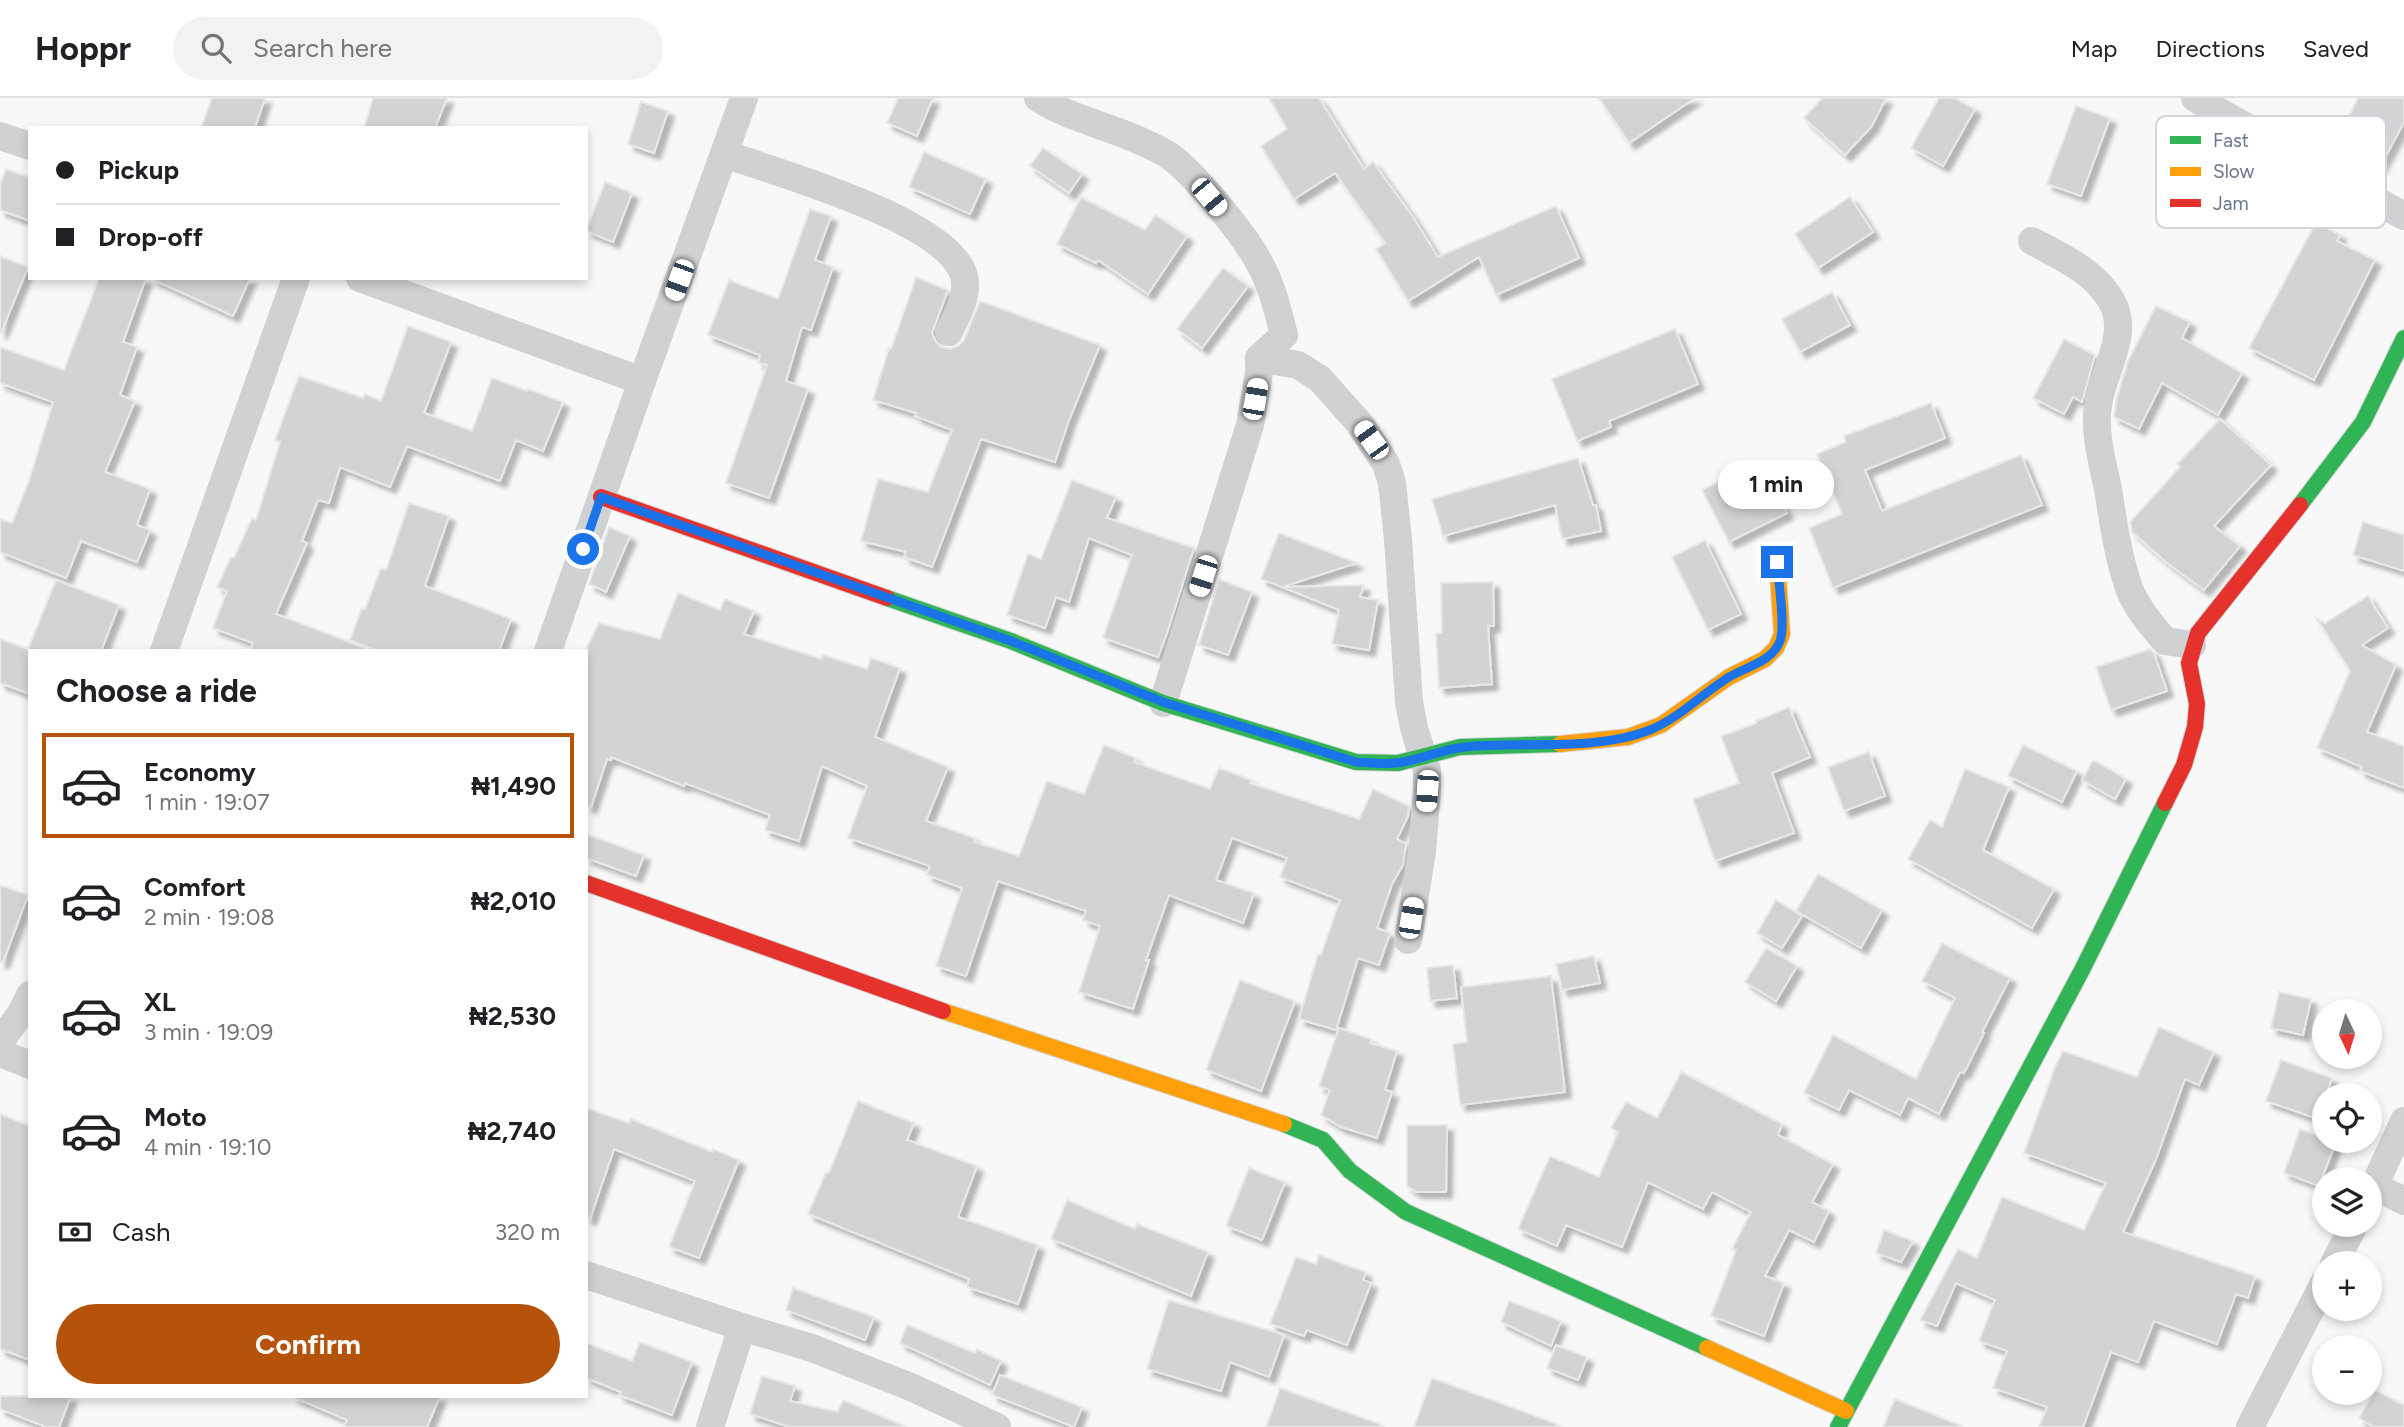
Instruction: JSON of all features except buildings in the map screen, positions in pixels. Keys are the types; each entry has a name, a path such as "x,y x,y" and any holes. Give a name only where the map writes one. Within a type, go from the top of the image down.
{"street":[{"path":"549,649 744,98"},
{"path":"1038,98 1054,109 1145,142 1173,158 1239,232 1260,264 1276,302 1284,335 1259,358 1250,425 1163,702"},
{"path":"2195,98 2227,116"},
{"path":"0,136 28,145"},
{"path":"725,154 878,209 933,240 950,255 964,275 961,307 949,332"},
{"path":"2386,206 2404,216"},
{"path":"2032,241 2089,274 2113,305 2117,316 2117,332 2098,401 2096,433 2116,536 2129,589 2148,621 2165,641 2192,645"},
{"path":"165,649 295,280"},
{"path":"365,280 642,381"},
{"path":"1839,1427 2082,970 2184,765 2194,733 2197,704 2188,666 2192,645 2198,633 2275,538 2363,422 2404,338"},
{"path":"1259,358 1298,365 1320,379 1360,424 1386,464 1392,483 1409,702 1414,728 1424,756 1427,791 1422,851 1408,940"},
{"path":"601,497 1011,641 1163,702 1356,762 1386,764 1469,746 1557,744 1608,739 1648,731 1664,723 1730,676 1765,659 1777,647 1782,633 1777,562"},
{"path":"588,884 898,996 1285,1124 1323,1140 1350,1171 1406,1212 1846,1411"},
{"path":"0,1042 28,999"},
{"path":"0,1053 28,1064"},
{"path":"2382,1169 2404,1121"},
{"path":"2382,1194 2404,1201"},
{"path":"588,1276 812,1349 911,1387 997,1427"},
{"path":"2250,1427 2312,1306"},
{"path":"710,1427 742,1327"}],"traffic: fast":[{"path":"2300,505 2363,422 2404,338"},
{"path":"887,598 1011,641 1163,703 1356,762 1398,763 1460,747 1560,744"},
{"path":"1838,1427 2082,970 2165,803"},
{"path":"1284,1124 1323,1140 1350,1171 1406,1212 1707,1348"}],"traffic: slow":[{"path":"1560,744 1628,737 1661,725 1729,677 1765,659 1776,648 1782,634 1777,562"},
{"path":"943,1011 1284,1124"},
{"path":"1707,1348 1846,1411"}],"traffic: jam":[{"path":"601,497 887,598"},
{"path":"2165,803 2184,765 2195,727 2197,704 2189,663 2198,633 2300,505"},
{"path":"588,884 943,1011"}],"route":[{"path":"583,549 601,497 1011,641 1163,702 1356,762 1386,764 1469,746 1557,744 1608,739 1648,731 1664,723 1730,676 1765,659 1777,647 1782,633 1777,562"}]}
